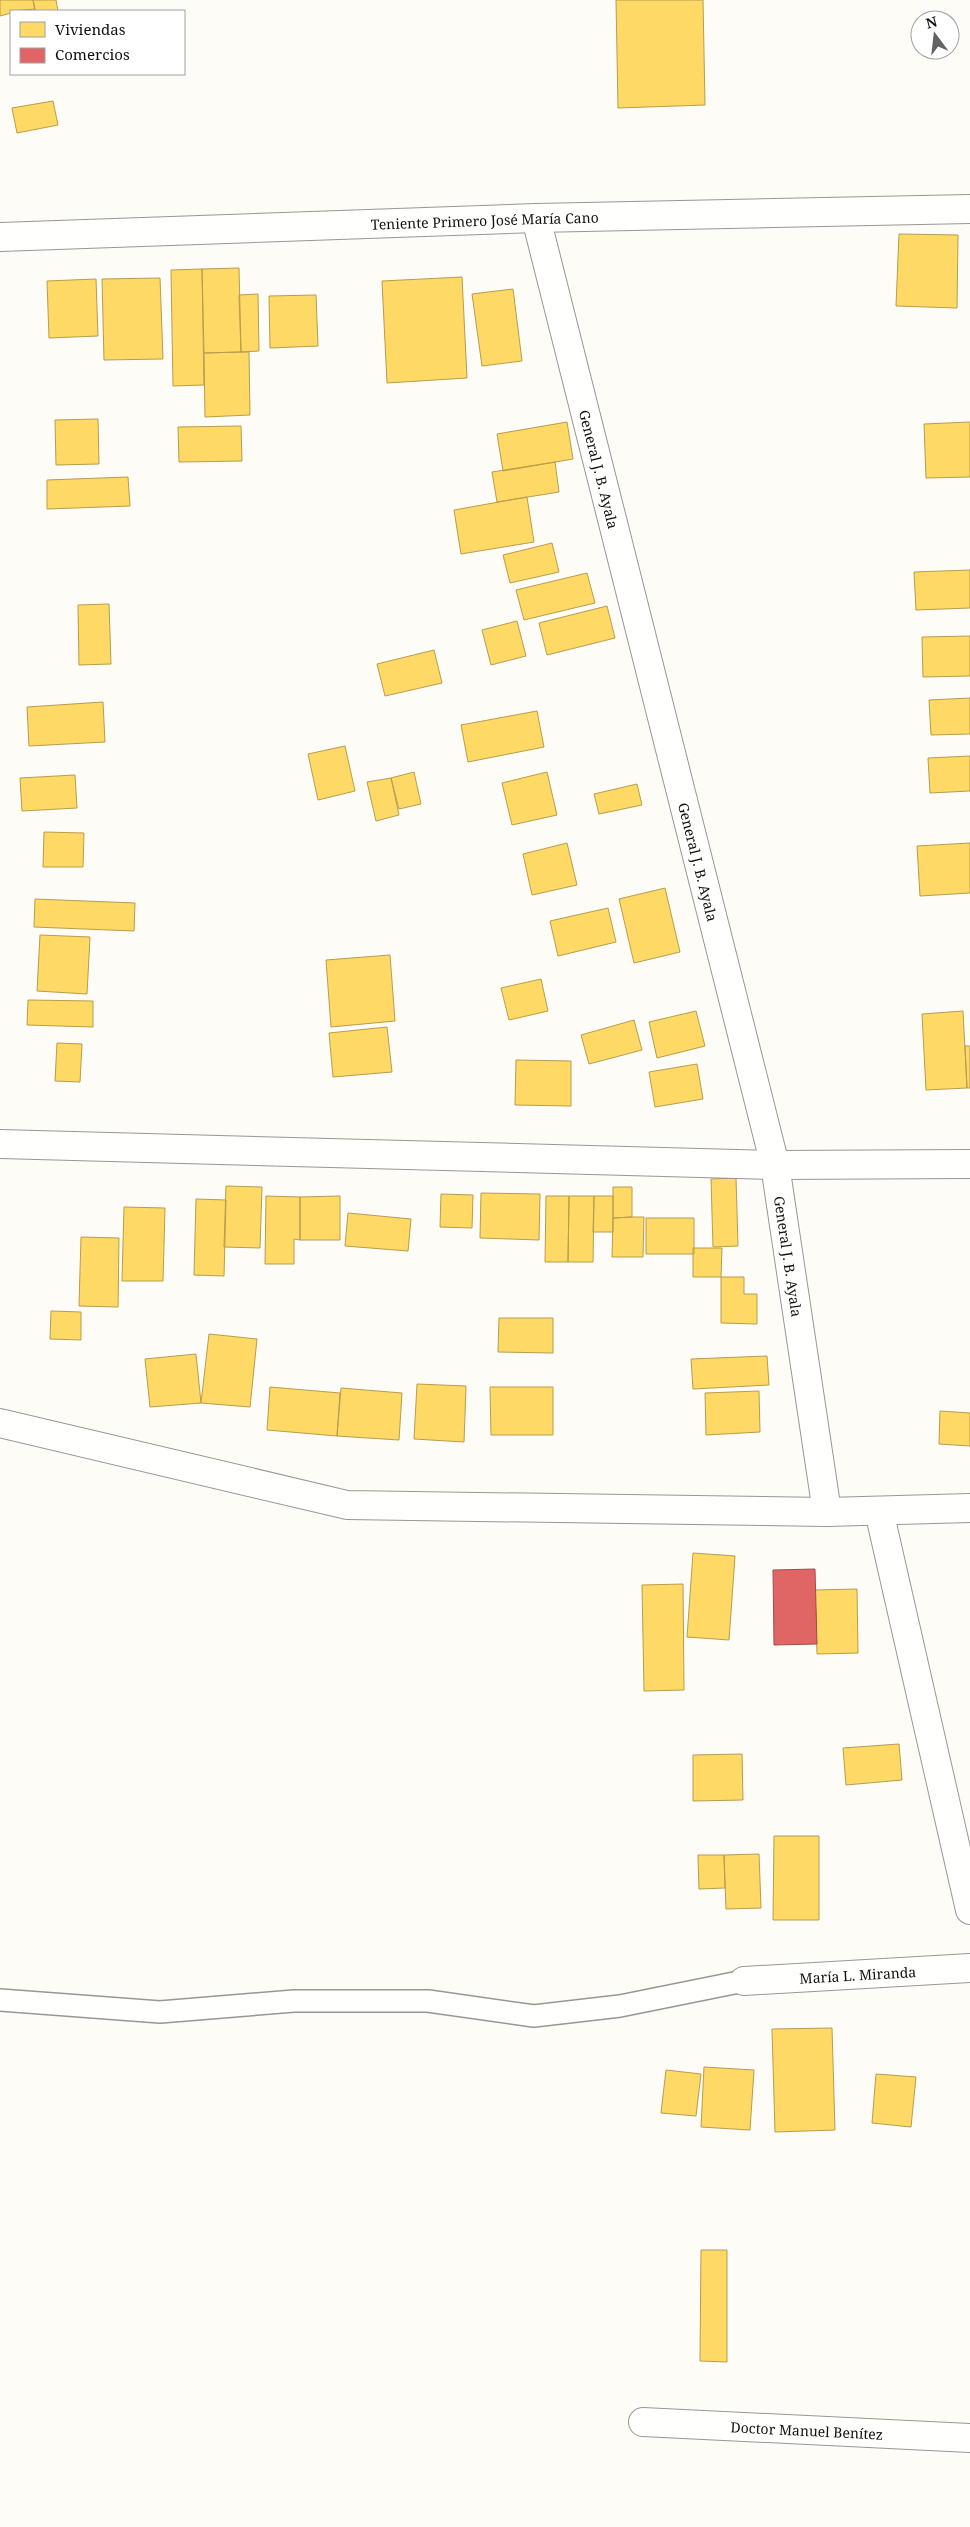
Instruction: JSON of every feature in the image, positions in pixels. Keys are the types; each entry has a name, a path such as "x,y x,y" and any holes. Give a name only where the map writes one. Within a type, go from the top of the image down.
{"street":[{"name":"Teniente Primero José María Cano","path":"0,237 536,218 970,210"},
{"name":"General J. B. Ayala","path":"536,218 775,1165 827,1512"},
{"path":"0,1144 775,1165 970,1164"},
{"path":"0,1423 347,1505 827,1512 970,1508"},
{"path":"879,1511 970,1910"},
{"name":"María L. Miranda","path":"744,1981 970,1968"},
{"name":"Doctor Manuel Benítez","path":"643,2422 970,2438"}],"lane":[{"path":"0,2000 160,2012 294,2001 428,2001 534,2016 620,2006 744,1981"}],"building: Viviendas":[{"path":"0,0 33,0 35,9 10,10 10,13 0,16"},
{"path":"33,0 56,0 58,10 35,10"},
{"path":"616,0 703,0 705,105 618,108"},
{"path":"53,101 58,125 17,133 12,108"},
{"path":"899,234 958,235 957,308 896,306"},
{"path":"239,268 241,352 204,353 202,269"},
{"path":"202,269 204,385 173,386 171,270"},
{"path":"462,277 467,378 387,383 382,281"},
{"path":"160,278 163,359 104,360 102,279"},
{"path":"96,279 98,336 49,338 47,281"},
{"path":"513,289 522,361 482,366 472,294"},
{"path":"258,294 259,351 241,352 239,295"},
{"path":"316,295 318,346 270,348 269,296"},
{"path":"249,352 250,415 205,417 204,353"},
{"path":"98,419 99,464 56,465 55,420"},
{"path":"567,422 573,459 503,471 497,434"},
{"path":"970,422 970,477 926,478 924,424"},
{"path":"241,426 242,461 179,462 178,427"},
{"path":"555,462 559,492 497,502 492,472"},
{"path":"128,477 130,506 47,509 47,480"},
{"path":"527,497 534,542 461,554 454,510"},
{"path":"552,543 559,572 510,583 503,555"},
{"path":"970,570 970,608 916,610 914,572"},
{"path":"587,573 595,603 524,620 516,590"},
{"path":"109,604 111,664 79,665 78,605"},
{"path":"607,606 615,638 547,655 539,623"},
{"path":"517,621 526,656 491,665 482,630"},
{"path":"970,636 970,676 923,677 922,637"},
{"path":"434,650 442,683 385,696 377,664"},
{"path":"970,698 970,734 931,735 929,700"},
{"path":"103,702 105,742 29,746 27,707"},
{"path":"537,711 544,747 468,762 461,725"},
{"path":"345,746 355,791 318,800 308,754"},
{"path":"970,756 970,791 930,793 928,758"},
{"path":"414,772 421,804 399,809 391,778"},
{"path":"547,772 557,815 512,825 502,783"},
{"path":"75,775 77,808 22,811 20,778"},
{"path":"391,778 399,815 376,821 367,782"},
{"path":"637,784 642,805 599,814 594,794"},
{"path":"44,832 84,833 83,867 43,867"},
{"path":"567,843 577,885 532,895 523,854"},
{"path":"970,843 970,893 920,896 917,846"},
{"path":"665,888 680,952 634,963 619,899"},
{"path":"35,899 135,903 134,931 34,927"},
{"path":"608,908 616,942 558,956 550,921"},
{"path":"40,935 90,937 87,994 37,991"},
{"path":"390,955 395,1021 331,1027 326,960"},
{"path":"541,979 548,1011 509,1020 501,988"},
{"path":"28,1000 93,1001 93,1027 27,1025"},
{"path":"696,1011 705,1046 657,1058 649,1022"},
{"path":"963,1011 967,1088 926,1090 922,1014"},
{"path":"634,1020 642,1050 589,1064 581,1035"},
{"path":"387,1027 392,1072 333,1077 329,1033"},
{"path":"57,1043 82,1044 80,1082 55,1081"},
{"path":"965,1046 970,1046 970,1088 967,1088"},
{"path":"516,1060 571,1061 571,1106 515,1105"},
{"path":"697,1064 703,1099 655,1107 649,1072"},
{"path":"736,1178 738,1246 713,1247 711,1179"},
{"path":"226,1186 262,1187 260,1248 224,1247"},
{"path":"613,1187 632,1187 632,1217 613,1218"},
{"path":"481,1193 540,1194 539,1240 480,1238"},
{"path":"441,1194 473,1195 472,1228 440,1227"},
{"path":"266,1196 300,1197 300,1240 294,1239 294,1264 265,1264"},
{"path":"340,1196 340,1240 300,1240 300,1197"},
{"path":"546,1196 569,1196 568,1262 545,1262"},
{"path":"569,1196 594,1196 593,1262 568,1262"},
{"path":"594,1196 613,1196 613,1232 593,1232"},
{"path":"196,1199 226,1200 224,1276 194,1275"},
{"path":"124,1207 165,1208 163,1281 122,1281"},
{"path":"348,1213 411,1219 408,1251 345,1246"},
{"path":"644,1217 643,1257 612,1257 613,1218"},
{"path":"646,1218 694,1218 694,1254 646,1254"},
{"path":"81,1237 119,1238 118,1307 79,1306"},
{"path":"693,1248 722,1248 721,1277 693,1277"},
{"path":"721,1277 744,1277 744,1294 757,1294 757,1324 721,1323"},
{"path":"51,1311 81,1312 81,1340 50,1339"},
{"path":"499,1318 553,1318 553,1353 498,1352"},
{"path":"209,1334 257,1339 250,1407 201,1403"},
{"path":"196,1354 201,1403 150,1407 145,1359"},
{"path":"767,1356 769,1385 693,1389 691,1359"},
{"path":"417,1384 466,1386 464,1442 414,1439"},
{"path":"270,1387 340,1393 337,1436 267,1430"},
{"path":"490,1387 553,1387 553,1435 491,1435"},
{"path":"341,1388 402,1393 399,1440 337,1436"},
{"path":"759,1391 760,1432 706,1435 705,1393"},
{"path":"940,1411 970,1413 970,1446 939,1444"},
{"path":"693,1553 735,1556 729,1640 687,1637"},
{"path":"683,1584 684,1690 644,1691 642,1585"},
{"path":"857,1589 858,1653 817,1654 815,1590"},
{"path":"899,1744 902,1780 846,1785 843,1748"},
{"path":"742,1754 743,1800 693,1801 693,1755"},
{"path":"774,1836 819,1836 819,1920 773,1920"},
{"path":"759,1854 761,1908 726,1909 724,1855"},
{"path":"698,1855 724,1855 725,1888 699,1889"},
{"path":"832,2028 835,2130 775,2132 772,2029"},
{"path":"704,2067 754,2070 750,2130 701,2127"},
{"path":"666,2070 701,2074 696,2116 661,2113"},
{"path":"876,2074 916,2077 911,2127 872,2123"},
{"path":"701,2250 727,2250 727,2362 700,2361"}],"building: Comercios":[{"path":"815,1569 817,1644 774,1645 773,1570"}]}
